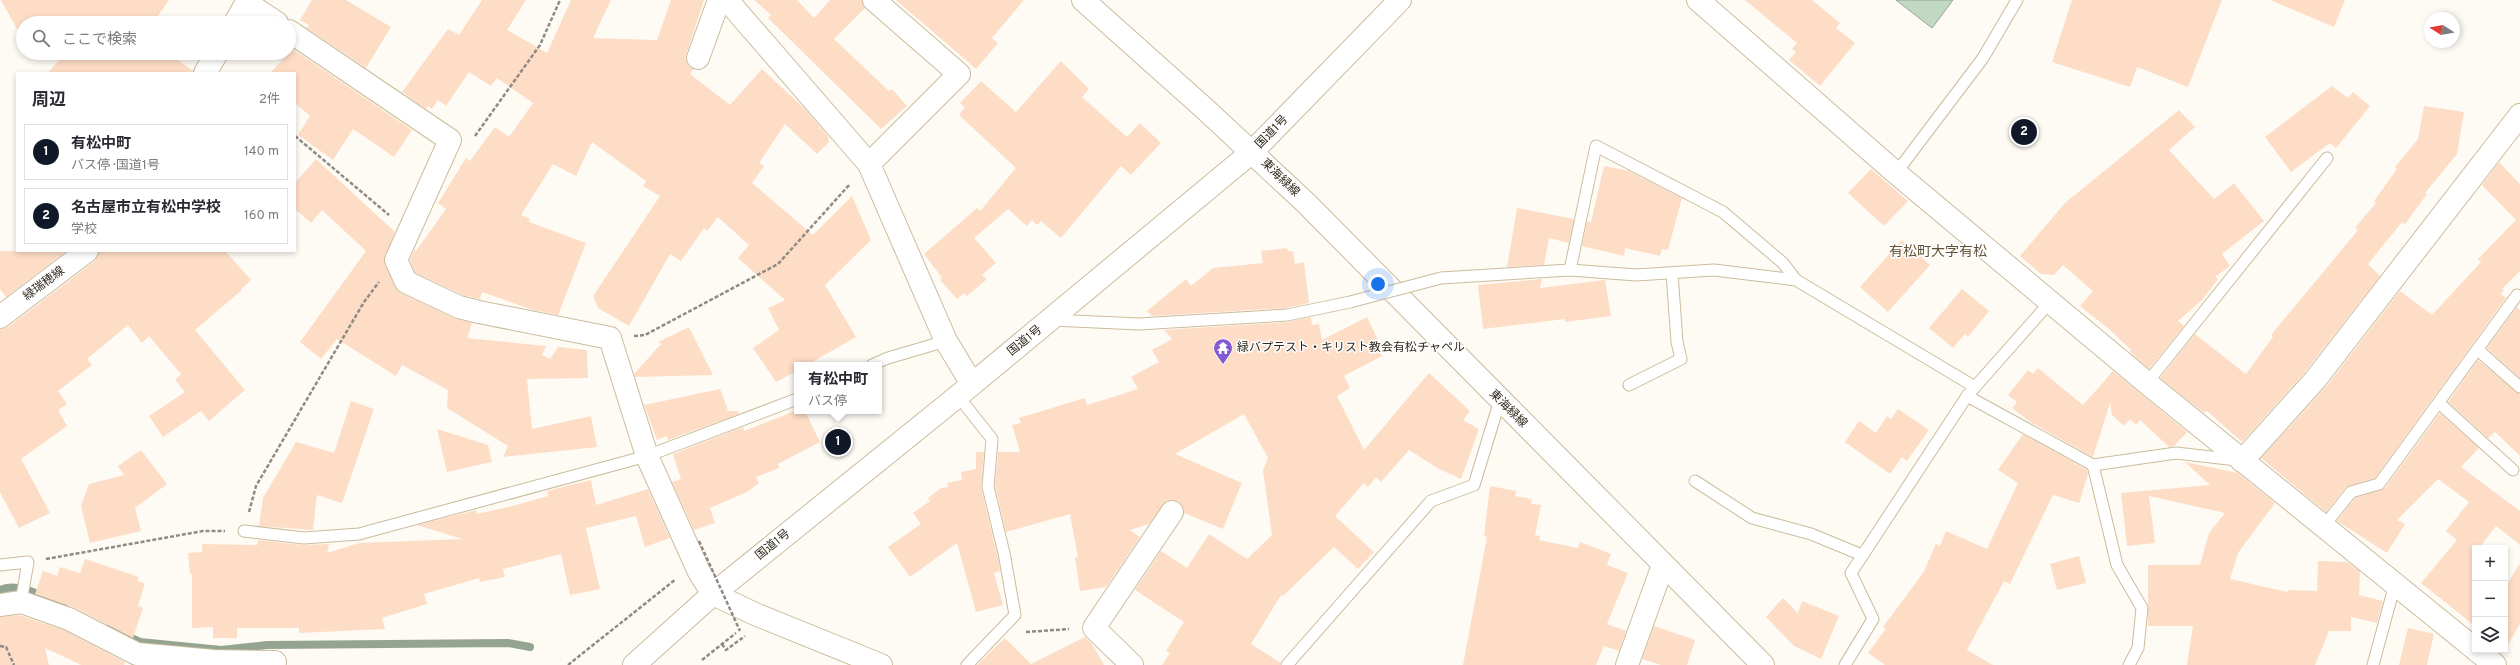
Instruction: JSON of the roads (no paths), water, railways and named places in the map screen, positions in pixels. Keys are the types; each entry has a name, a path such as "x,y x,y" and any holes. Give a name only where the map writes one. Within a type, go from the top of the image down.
{"main road":[{"path":"698,58 719,0"},
{"path":"727,0 869,164 946,341 965,390"},
{"path":"869,164 959,74 874,0"},
{"name":"東海緑線","path":"1083,0 1252,152 1763,665"},
{"name":"国道1号","path":"634,665 713,594 965,390 1252,152 1400,0"},
{"path":"1698,0 1896,172 2147,383 2472,647"},
{"path":"239,16 247,1 267,16"},
{"path":"296,36 450,140 396,260 406,282 459,306 610,338 647,456 699,572 713,594 755,614 881,665"},
{"path":"206,72 213,60"},
{"path":"2242,461 2314,380 2520,115"},
{"name":"緑瑞穂線","path":"0,317 86,252"},
{"path":"1132,665 1094,628 1172,512"},
{"path":"1627,665 1663,565"},
{"path":"10,603 69,618 137,654 214,663 275,662"},
{"path":"2480,653 2495,665"}],"lane":[{"path":"1896,172 1983,58 2017,0"},
{"path":"1570,270 1596,146 1723,212 1783,263 1796,280 1975,387"},
{"path":"2147,383 2327,158"},
{"path":"1049,320 1139,324 1279,316 1350,302 1441,278 1570,270 1636,275 1714,270 1796,280"},
{"path":"1629,385 1681,359 1677,342 1672,273"},
{"path":"2323,526 2351,492 2379,484 2517,295"},
{"path":"1845,665 1873,619 1850,573 1967,396 2051,301"},
{"path":"879,362 946,341"},
{"path":"2478,350 2520,387"},
{"path":"965,390 992,440 988,487 1004,553 1015,615 966,665"},
{"path":"1967,396 2093,465 2176,453 2242,461"},
{"path":"244,531 304,538 359,534 647,456 794,400"},
{"path":"1287,665 1431,502 1474,486 1500,400"},
{"path":"2439,403 2513,470"},
{"path":"2093,465 2117,565 2142,608 2138,648 2129,665"},
{"path":"1695,481 1752,518 1812,534 1862,555"},
{"path":"0,565 28,562 10,603"},
{"path":"2373,665 2395,584"}],"waterway":[{"path":"0,590 8,588 24,589 41,595 64,607"},
{"path":"109,628 140,642 221,650 267,645 508,643 530,647"}],"place":[{"name":"名古屋市立有松中学校","path":"2024,132"},
{"name":"緑バプテスト・キリスト教会有松チャペル","path":"1223,365"},
{"name":"有松中町","path":"838,442"}],"district":[{"name":"有松町大字有松","path":"1938,252"}]}
